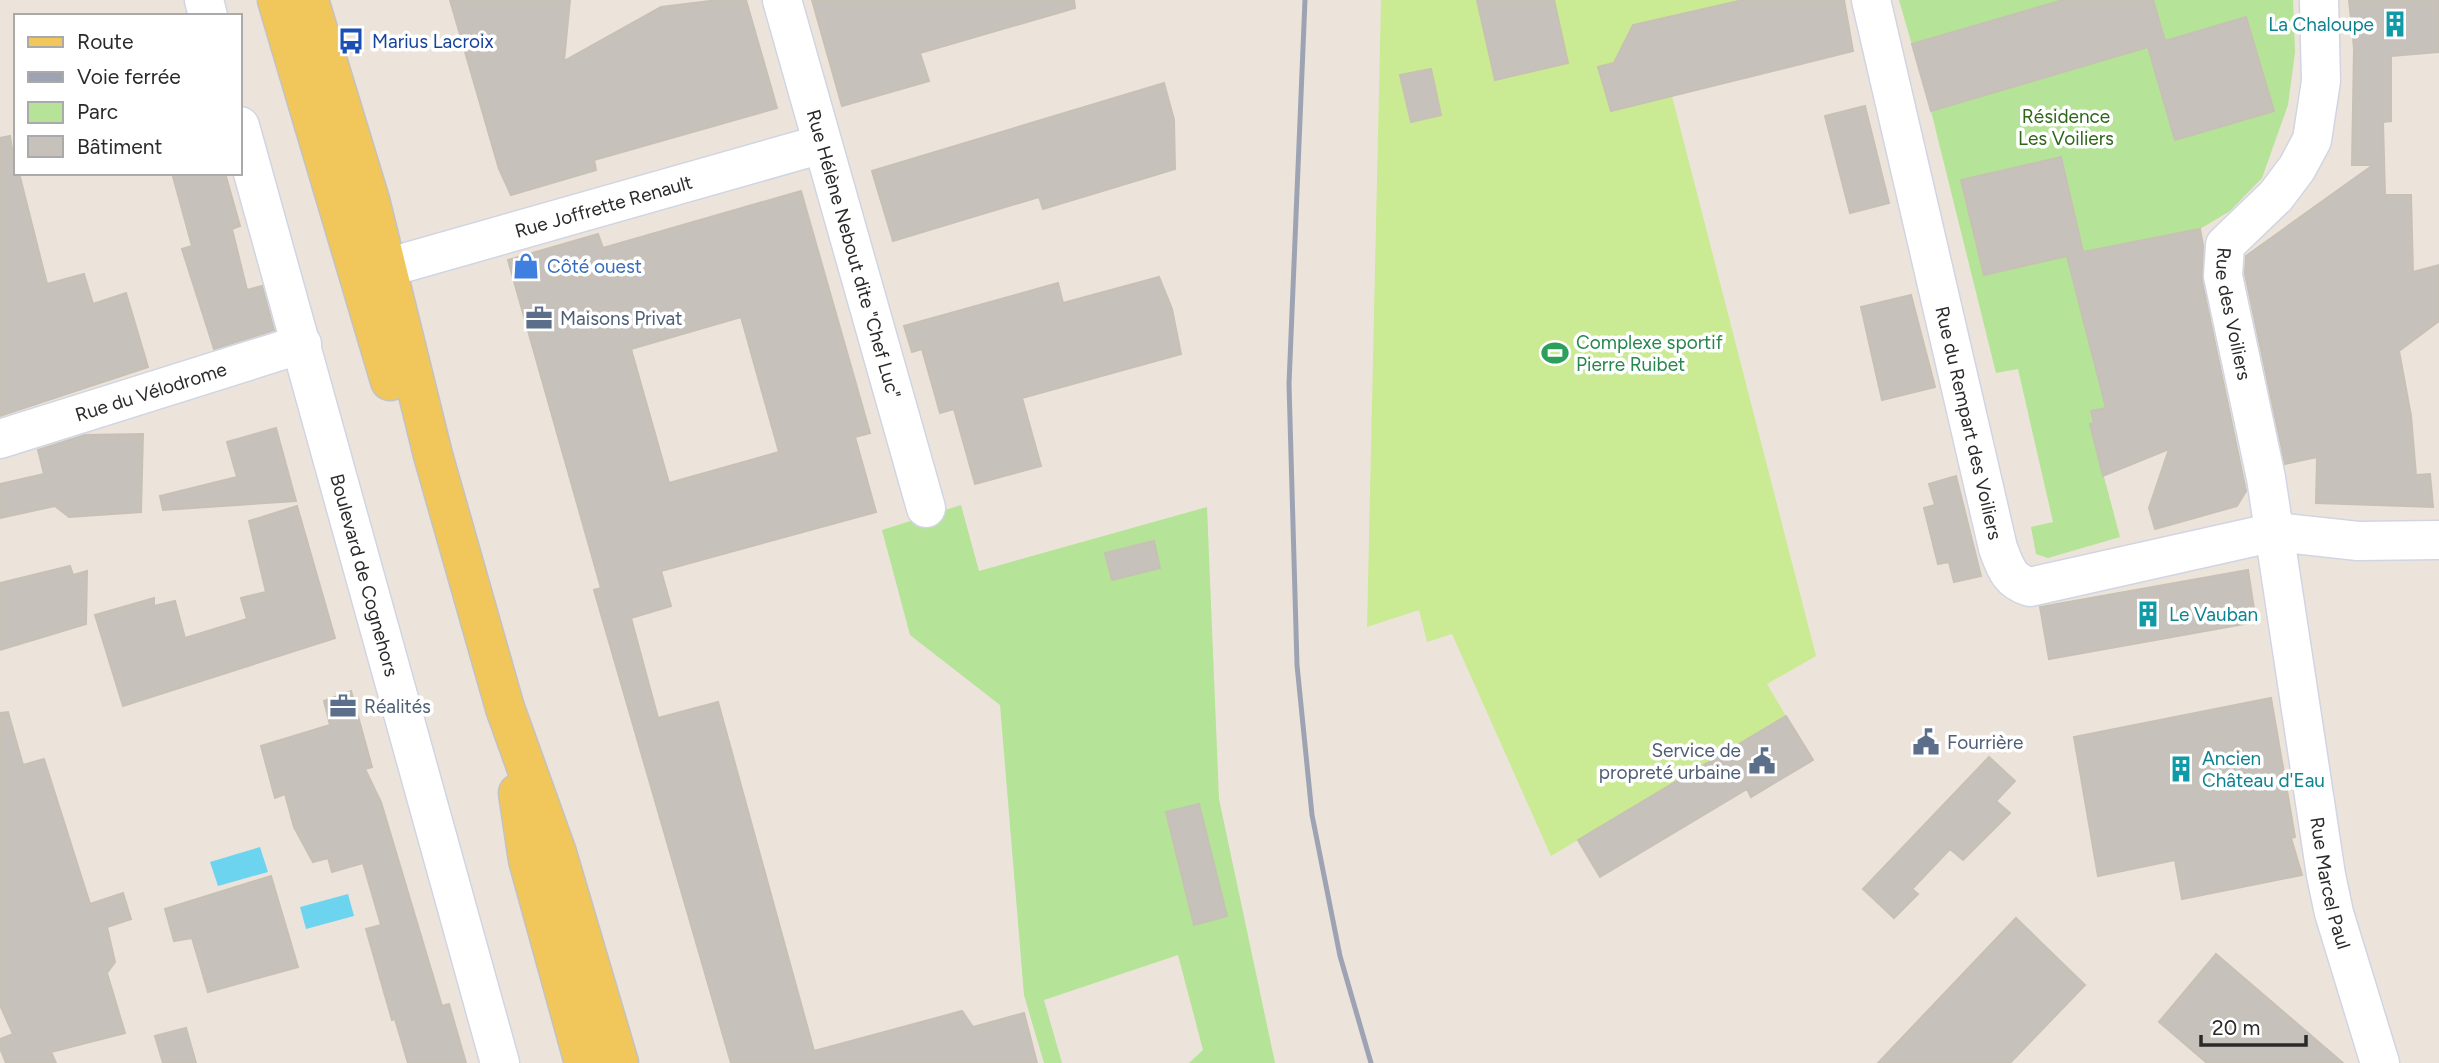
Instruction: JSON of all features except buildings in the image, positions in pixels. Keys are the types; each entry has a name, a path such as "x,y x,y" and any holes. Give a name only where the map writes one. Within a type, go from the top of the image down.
{"main road":[{"path":"277,0 387,377 433,455"},
{"path":"309,0 370,200 433,455 505,708 557,853 619,1063"},
{"path":"505,708 528,860 584,1063"}],"street":[{"name":"Rue Hélène Nebout dite \"Chef Luc\"","path":"782,0 926,508"},
{"name":"Rue du Rempart des Voiliers","path":"1871,0 1998,548 2009,575 2019,584 2030,587 2275,532 2358,541 2427,540"},
{"name":"Rue des Voiliers","path":"2275,532 2266,478 2222,276 2221,257 2225,245 2276,196 2297,168 2312,140 2321,81 2319,0"},
{"name":"Boulevard de Cognehors","path":"242,134 500,1063"},
{"name":"Rue Joffrette Renault","path":"386,268 822,144"},
{"name":"Rue du Vélodrome","path":"0,439 302,344"},
{"name":"Rue Marcel Paul","path":"2275,532 2326,875 2334,913 2380,1063"}],"green space":[{"name":"Complexe sportif Pierre Ruibet","path":"1381,0 1844,0 1853,51 1672,96 1816,656 1767,684 1786,716 1551,856 1452,634 1427,642 1419,610 1367,627"},
{"name":"Résidence Les Voiliers","path":"1899,0 2293,0 2295,52 2288,105 2262,178 2230,211 2200,229 2067,256 2106,408 2091,411 2094,423 2090,424 2120,537 2048,558 2036,554 2031,527 2053,522 2018,369 1996,373 1931,111"},
{"path":"961,505 979,571 1207,507 1219,799 1275,1063 1189,1063 1203,1050 1178,955 1044,1000 1062,1063 1044,1063 1024,995 1000,705 910,635 882,530"}],"water":[{"path":"260,847 268,872 218,886 210,862"},
{"path":"348,894 354,916 306,929 300,907"}],"railway":[{"path":"1305,0 1289,384 1297,665 1312,815 1340,956 1371,1063"}],"place":[{"name":"La Chaloupe","path":"2395,24"},
{"name":"Marius Lacroix","path":"351,41"},
{"name":"Côté ouest","path":"526,266"},
{"name":"Maisons Privat","path":"539,318"},
{"name":"Complexe sportif Pierre Ruibet","path":"1555,353"},
{"name":"Le Vauban","path":"2148,614"},
{"name":"Réalités","path":"343,706"},
{"name":"Fourrière","path":"1926,742"},
{"name":"Service de propreté urbaine","path":"1762,761"},
{"name":"Ancien Château d'Eau","path":"2181,769"}]}
